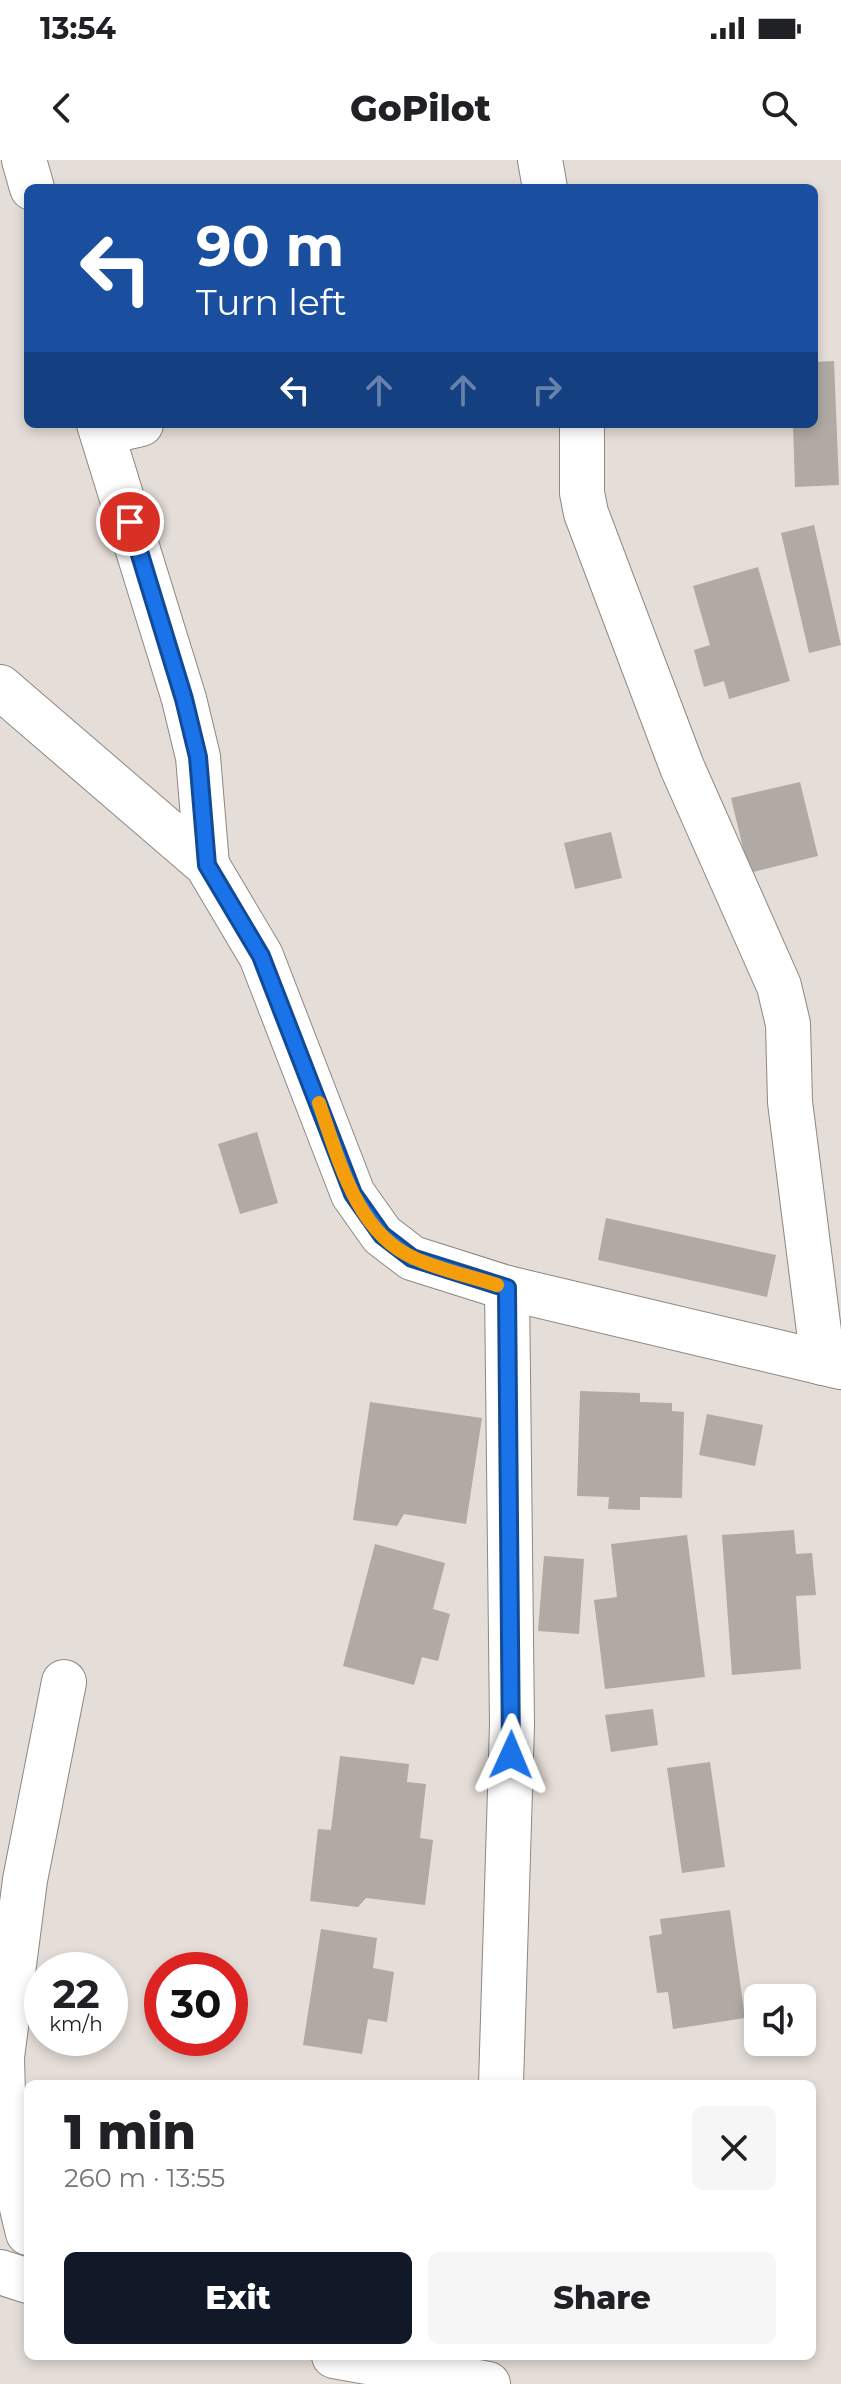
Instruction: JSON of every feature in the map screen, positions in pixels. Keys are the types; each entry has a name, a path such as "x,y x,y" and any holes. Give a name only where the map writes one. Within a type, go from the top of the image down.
{"street":[{"path":"24,160 31,184"},
{"path":"540,160 544,184"},
{"path":"114,428 198,757 207,865"},
{"path":"0,687 207,865 261,956 353,1194 382,1235 412,1258 507,1288 832,1365 790,1102 788,1024 779,986 682,767 590,524 582,493 582,428"},
{"path":"501,2080 512,1725 507,1288"},
{"path":"24,2216 4,2133 2,2057 25,1880 64,1682"},
{"path":"0,2272 24,2280"},
{"path":"356,2360 488,2384"},
{"path":"506,2360 507,2384"}],"building":[{"path":"834,361 839,485 795,487 793,428 818,428 818,362"},
{"path":"814,525 841,645 809,653 781,533"},
{"path":"758,567 790,681 729,699 724,681 704,687 694,650 710,645 693,586"},
{"path":"800,782 818,856 749,873 731,798"},
{"path":"611,832 622,878 575,889 564,843"},
{"path":"257,1132 278,1203 240,1214 218,1144"},
{"path":"606,1218 776,1255 767,1297 598,1260"},
{"path":"580,1391 640,1393 640,1402 672,1403 672,1411 684,1412 682,1498 640,1497 640,1510 608,1509 609,1497 577,1496"},
{"path":"370,1402 482,1418 466,1524 404,1514 397,1526 353,1520"},
{"path":"707,1414 763,1425 755,1466 699,1455"},
{"path":"794,1530 796,1554 812,1553 816,1595 796,1596 801,1669 732,1675 722,1535"},
{"path":"687,1535 705,1677 605,1689 594,1600 617,1597 611,1544"},
{"path":"375,1544 445,1563 433,1609 450,1614 438,1661 422,1657 414,1685 343,1666"},
{"path":"544,1556 584,1559 579,1634 538,1631"},
{"path":"653,1709 658,1745 611,1752 605,1715"},
{"path":"340,1756 409,1764 407,1782 426,1784 420,1838 433,1840 425,1905 366,1898 358,1907 310,1901 318,1829 331,1830"},
{"path":"710,1762 725,1867 682,1873 667,1768"},
{"path":"730,1910 744,2018 673,2029 668,1992 657,1993 649,1936 662,1934 660,1919"},
{"path":"321,1929 377,1938 373,1968 394,1972 387,2022 368,2019 362,2054 303,2045"}],"slow traffic":[{"path":"319,1103 353,1194 382,1235 412,1258 497,1285"}],"route":[{"path":"130,522 184,699 198,757 207,865 261,956 295,1036 353,1194 382,1235 412,1258 507,1288 511,1755"}]}
